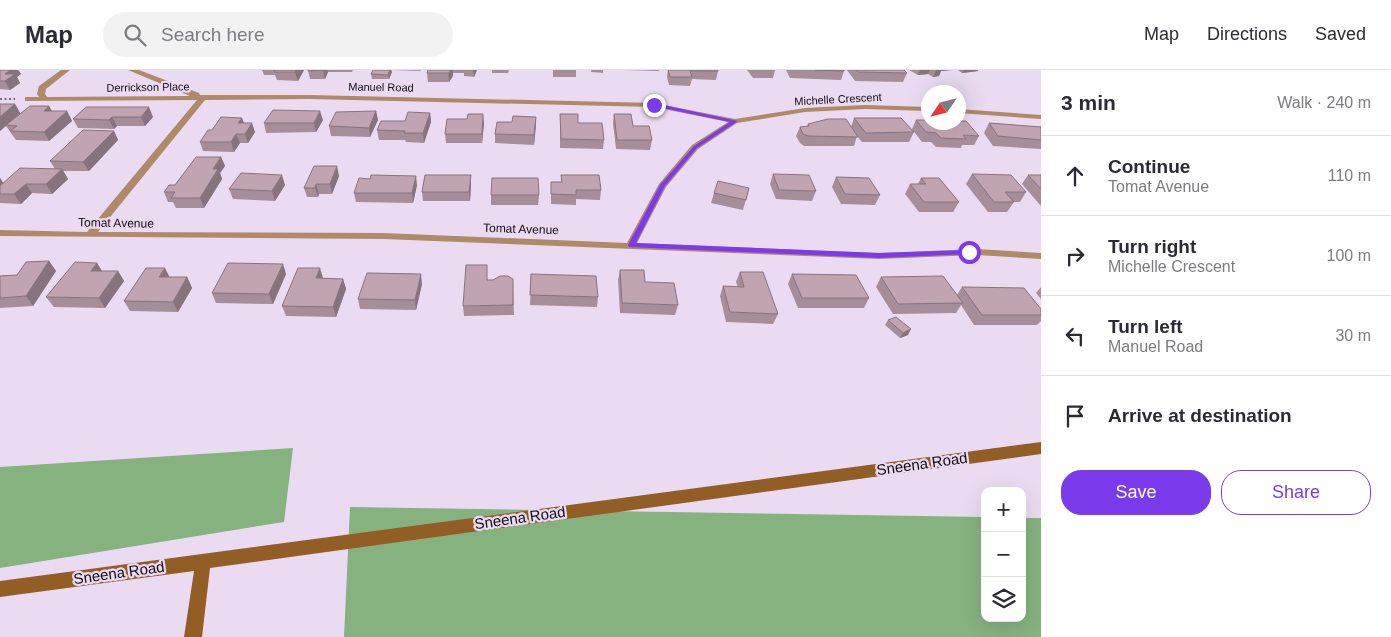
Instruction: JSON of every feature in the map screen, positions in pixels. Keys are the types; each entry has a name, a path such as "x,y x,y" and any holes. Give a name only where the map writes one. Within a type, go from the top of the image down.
{"street":[{"path":"45,99 41,94 42,88 66,70"},
{"name":"Derrickson Place","path":"132,70 203,98"},
{"name":"Manuel Road","path":"203,98 310,97 654,105 735,121"},
{"path":"90,235 203,98"},
{"name":"Derrickson Place","path":"28,99 203,98"},
{"name":"Michelle Crescent","path":"631,245 662,186 696,147 735,121 805,110 865,107 921,109"},
{"path":"966,112 1041,117"},
{"name":"Tomat Avenue","path":"0,233 383,236 879,256 977,252 1041,256"},
{"name":"Sneena Road","path":"0,590 1041,448"},
{"path":"193,637 203,562"}],"green space":[{"path":"293,448 284,522 0,568 0,467"},
{"path":"350,507 981,517 981,622 1026,622 1026,518 1041,518 1041,637 344,637"}],"building":[{"path":"0,70 10,70 5,74 15,74 5,81 0,81"},
{"path":"275,70 296,70 295,72 274,72"},
{"path":"373,70 390,70 388,75 371,74"},
{"path":"428,70 451,70 449,73 427,73"},
{"path":"668,70 718,71 690,71 692,77 670,77"},
{"path":"856,70 904,70 907,73 858,72"},
{"path":"0,104 15,104 0,117"},
{"path":"30,106 49,106 44,111 67,111 44,132 10,131 17,126 6,125"},
{"path":"86,107 149,107 141,117 112,117 109,120 73,119"},
{"path":"273,110 320,111 314,123 264,123"},
{"path":"376,111 369,128 329,126 336,112"},
{"path":"408,112 430,113 423,133 377,130 381,121 405,121"},
{"path":"468,114 483,114 482,134 445,134 447,119 467,119"},
{"path":"560,114 578,114 578,123 602,123 604,140 561,139"},
{"path":"614,114 631,114 633,126 649,126 652,140 617,140"},
{"path":"513,116 536,117 534,135 495,134 497,122 512,122"},
{"path":"221,117 242,118 238,123 252,123 245,134 236,134 231,142 200,142 208,130 212,130"},
{"path":"854,118 901,118 914,132 866,133"},
{"path":"828,119 846,119 858,137 808,136 803,134 800,127 809,126 808,124"},
{"path":"966,121 979,136 963,135 966,139 941,138 936,133 926,132 924,130 966,130"},
{"path":"989,123 1041,127 1041,140 998,136"},
{"path":"83,130 114,131 83,162 50,161"},
{"path":"196,157 221,157 213,169 218,169 200,198 171,198 175,192 164,192 169,185 175,185"},
{"path":"314,166 337,166 330,184 316,184 315,188 304,188"},
{"path":"20,168 62,169 46,184 26,184 14,194 0,194 0,186"},
{"path":"241,173 282,175 272,191 229,189"},
{"path":"773,174 809,175 816,191 779,190"},
{"path":"972,174 1011,175 1026,192 1005,192 1014,202 994,202"},
{"path":"371,175 416,176 412,193 354,193 359,178 370,179"},
{"path":"425,175 471,175 469,192 422,192"},
{"path":"561,175 599,175 601,190 576,190 576,195 551,194 551,182 562,182"},
{"path":"1028,175 1041,175 1041,189"},
{"path":"836,177 869,178 880,195 845,194"},
{"path":"492,178 538,178 539,195 491,195"},
{"path":"921,178 939,178 959,202 924,202 910,184 926,184"},
{"path":"718,181 749,188 746,200 714,193"},
{"path":"49,261 26,296 0,298 0,276 17,275 26,262"},
{"path":"75,262 97,263 91,271 118,271 99,298 46,297"},
{"path":"228,263 283,264 269,294 212,293"},
{"path":"466,265 487,265 487,280 493,280 500,276 508,276 513,279 513,305 463,306"},
{"path":"146,268 165,268 159,277 187,277 173,302 124,301"},
{"path":"298,268 320,268 316,278 343,279 333,307 282,306"},
{"path":"620,270 644,270 645,282 674,283 678,305 622,303"},
{"path":"740,272 763,272 778,314 730,312 723,286 744,287"},
{"path":"367,273 421,274 415,300 358,299"},
{"path":"531,274 596,276 598,297 530,295"},
{"path":"792,274 856,275 869,298 802,298"},
{"path":"943,276 963,303 898,304 881,277"},
{"path":"962,287 1024,288 1041,309 1041,315 982,315"},
{"path":"896,317 911,329 903,333 888,320"}],"route":[{"path":"654,105 693,111 735,121 696,147 662,186 631,245 879,256 969,252"}]}
